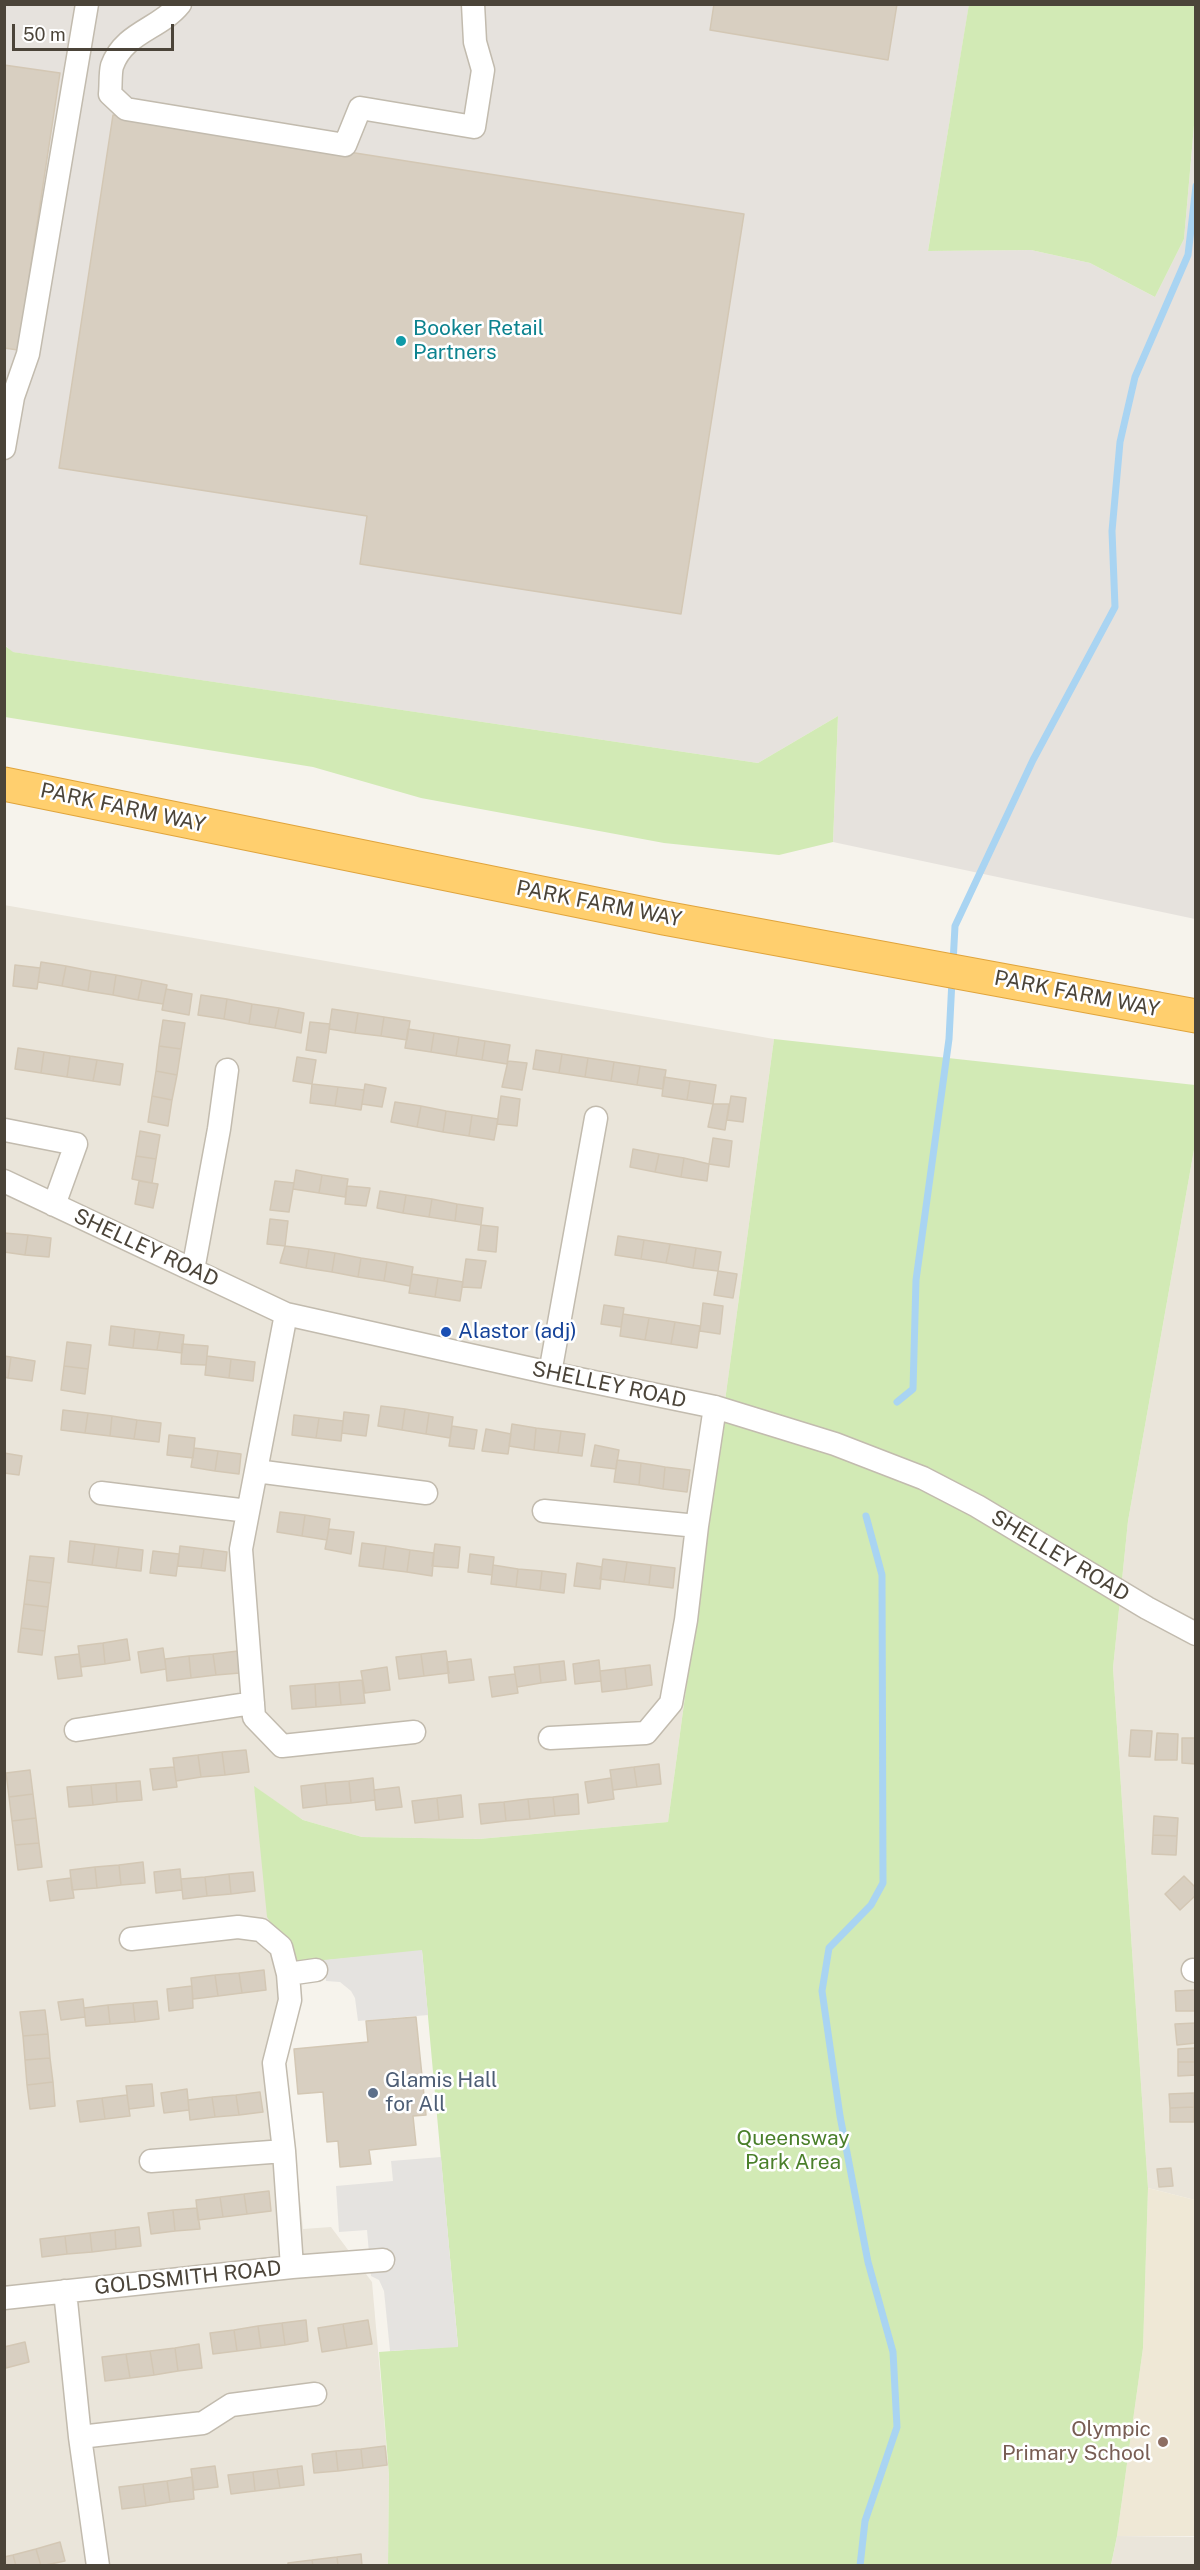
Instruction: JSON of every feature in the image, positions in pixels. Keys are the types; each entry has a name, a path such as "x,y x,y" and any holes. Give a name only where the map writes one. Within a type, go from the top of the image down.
{"highway":[{"name":"PARK FARM WAY","path":"4,784 664,918 1196,1016"}],"street":[{"path":"4,448 13,398 28,354 87,4"},
{"path":"180,4 159,22 127,41 112,66 110,94 126,109 345,145 360,108 474,127 483,70 475,42 473,4"},
{"path":"193,1270 219,1129 227,1070"},
{"path":"550,1373 596,1118"},
{"path":"5,1130 76,1144 54,1205"},
{"name":"SHELLEY ROAD","path":"4,1182 286,1314 715,1407 835,1444 922,1478 977,1506 1147,1608 1196,1634"},
{"path":"286,1314 241,1549 254,1717 282,1746 414,1732"},
{"path":"550,1738 646,1732 671,1703 686,1620 715,1407"},
{"path":"256,1471 426,1493"},
{"path":"101,1493 248,1512"},
{"path":"544,1511 697,1526"},
{"path":"76,1730 253,1703"},
{"name":"GOLDSMITH ROAD","path":"4,2298 292,2267 284,2151 274,2063 290,2000 288,1974 280,1947 261,1930 238,1927 131,1939"},
{"path":"288,1974 316,1970"},
{"path":"151,2161 284,2151"},
{"path":"292,2267 383,2260"},
{"path":"65,2290 80,2437 98,2565"},
{"path":"80,2437 202,2422 231,2405 315,2394"}],"shaded area":[{"path":"5,5 969,5 928,251 1031,250 1090,263 1155,297 1184,239 1195,114 1195,919 833,842 838,716 758,763 12,652 5,645"},
{"path":"4,905 774,1039 668,1822 479,1839 362,1837 303,1820 254,1787 297,1963 298,2013 286,2064 303,2229 331,2227 372,2282 389,2475 388,2565 5,2565"},
{"path":"1195,1144 1195,2200 1148,2188 1113,1668 1128,1521"},
{"path":"422,1950 428,2015 358,2021 355,1998 351,1991 340,1982 326,1981 324,1960"},
{"path":"441,2157 458,2347 390,2351 384,2291 379,2280 371,2276 367,2230 339,2232 336,2186 393,2181 391,2161"},
{"name":"Olympic Primary School","path":"1148,2188 1195,2200 1195,2536 1117,2536 1143,2348"},
{"path":"1117,2536 1195,2537 1195,2565 1111,2566"}],"green space":[{"path":"969,4 1195,5 1195,114 1184,239 1155,297 1090,263 1031,250 928,251"},
{"path":"4,645 13,652 758,763 838,716 833,842 779,855 664,843 421,798 313,767 5,717"},
{"name":"Queensway Park Area","path":"774,1039 1195,1085 1195,1144 1128,1521 1113,1668 1148,2188 1143,2348 1111,2565 388,2565 389,2475 379,2352 458,2346 422,1951 297,1963 267,1917 254,1786 303,1820 362,1837 479,1839 668,1822"}],"building":[{"path":"714,4 897,4 888,60 710,30"},
{"path":"4,65 60,73 18,350 4,348"},
{"name":"Booker Retail Partners","path":"113,115 744,214 681,614 360,564 367,516 59,468"},
{"path":"41,962 66,966 62,986 38,982"},
{"path":"15,965 40,968 37,989 13,986"},
{"path":"66,966 91,971 88,991 62,986"},
{"path":"91,971 116,975 113,995 88,991"},
{"path":"116,975 142,980 138,1000 113,995"},
{"path":"142,980 167,985 163,1004 138,1000"},
{"path":"166,989 192,994 189,1015 162,1010"},
{"path":"201,995 227,999 224,1019 198,1015"},
{"path":"227,999 252,1004 249,1024 224,1019"},
{"path":"252,1004 279,1008 275,1028 249,1024"},
{"path":"279,1008 304,1013 301,1033 275,1028"},
{"path":"332,1009 358,1013 355,1033 329,1029"},
{"path":"358,1013 384,1017 381,1036 355,1033"},
{"path":"384,1017 410,1021 407,1040 381,1036"},
{"path":"163,1020 185,1023 181,1049 159,1046"},
{"path":"310,1022 330,1024 326,1053 306,1050"},
{"path":"408,1029 434,1033 431,1052 405,1048"},
{"path":"434,1033 459,1037 456,1056 431,1052"},
{"path":"459,1037 485,1041 482,1060 456,1056"},
{"path":"485,1041 510,1045 507,1064 482,1060"},
{"path":"159,1046 181,1049 177,1075 156,1071"},
{"path":"18,1048 44,1052 41,1073 15,1069"},
{"path":"536,1050 562,1054 559,1073 533,1069"},
{"path":"44,1052 70,1056 67,1077 41,1073"},
{"path":"562,1054 588,1058 585,1077 559,1073"},
{"path":"70,1056 97,1060 93,1081 67,1077"},
{"path":"297,1057 316,1060 312,1084 293,1081"},
{"path":"588,1058 614,1062 611,1081 585,1077"},
{"path":"97,1060 123,1064 120,1085 93,1081"},
{"path":"508,1061 527,1063 522,1090 502,1087"},
{"path":"614,1062 640,1066 637,1085 611,1081"},
{"path":"640,1066 666,1070 663,1089 637,1085"},
{"path":"156,1071 177,1075 172,1100 152,1096"},
{"path":"664,1077 690,1081 687,1100 662,1096"},
{"path":"690,1081 716,1085 713,1104 687,1100"},
{"path":"312,1084 338,1087 335,1106 310,1103"},
{"path":"365,1084 386,1088 382,1107 362,1104"},
{"path":"338,1087 364,1090 361,1110 335,1106"},
{"path":"152,1096 172,1100 168,1126 148,1122"},
{"path":"501,1096 520,1099 517,1126 497,1124"},
{"path":"731,1096 746,1098 743,1122 727,1120"},
{"path":"395,1102 421,1106 417,1127 391,1122"},
{"path":"713,1104 729,1104 725,1130 708,1127"},
{"path":"421,1106 446,1111 443,1132 417,1127"},
{"path":"446,1111 472,1115 469,1136 443,1132"},
{"path":"472,1115 498,1119 494,1140 469,1136"},
{"path":"140,1131 160,1135 156,1159 136,1156"},
{"path":"713,1138 732,1141 729,1167 709,1164"},
{"path":"633,1149 659,1154 655,1172 630,1167"},
{"path":"659,1154 684,1158 681,1177 655,1172"},
{"path":"136,1156 156,1159 152,1183 132,1179"},
{"path":"684,1158 709,1164 707,1181 681,1177"},
{"path":"296,1170 322,1175 319,1193 293,1189"},
{"path":"322,1175 348,1179 345,1197 319,1193"},
{"path":"139,1181 158,1184 153,1208 135,1204"},
{"path":"275,1181 294,1183 289,1212 270,1210"},
{"path":"347,1186 370,1188 366,1206 345,1204"},
{"path":"380,1191 406,1195 403,1213 377,1208"},
{"path":"406,1195 432,1199 429,1217 403,1213"},
{"path":"432,1199 457,1204 455,1221 429,1217"},
{"path":"457,1204 483,1208 481,1225 455,1221"},
{"path":"270,1219 288,1221 285,1246 267,1244"},
{"path":"481,1225 498,1227 496,1252 478,1250"},
{"path":"4,1233 28,1235 25,1255 4,1252"},
{"path":"28,1235 51,1238 49,1257 25,1255"},
{"path":"618,1236 644,1240 641,1259 615,1255"},
{"path":"644,1240 670,1244 666,1263 641,1259"},
{"path":"670,1244 696,1248 693,1268 666,1263"},
{"path":"285,1246 309,1249 306,1268 280,1263"},
{"path":"696,1248 721,1252 718,1271 693,1268"},
{"path":"309,1249 335,1253 332,1272 306,1268"},
{"path":"335,1253 361,1258 358,1277 332,1272"},
{"path":"361,1258 387,1262 384,1281 358,1277"},
{"path":"466,1259 486,1261 481,1288 462,1287"},
{"path":"387,1262 413,1267 410,1286 384,1281"},
{"path":"718,1271 737,1274 733,1298 714,1295"},
{"path":"412,1274 438,1278 435,1297 409,1293"},
{"path":"438,1278 463,1282 460,1301 435,1297"},
{"path":"703,1303 723,1306 720,1334 700,1331"},
{"path":"604,1305 624,1308 621,1327 601,1324"},
{"path":"623,1314 649,1318 645,1340 620,1336"},
{"path":"649,1318 675,1322 671,1344 645,1340"},
{"path":"675,1322 700,1326 697,1348 671,1344"},
{"path":"111,1326 135,1329 133,1348 109,1345"},
{"path":"135,1329 160,1332 157,1350 133,1348"},
{"path":"160,1332 184,1335 182,1353 157,1350"},
{"path":"67,1342 91,1345 88,1369 64,1366"},
{"path":"182,1344 208,1346 206,1365 181,1364"},
{"path":"4,1356 11,1357 8,1378 4,1377"},
{"path":"207,1356 231,1359 229,1378 205,1375"},
{"path":"11,1357 35,1361 32,1381 8,1378"},
{"path":"231,1359 255,1362 253,1381 229,1378"},
{"path":"64,1366 88,1369 85,1394 61,1390"},
{"path":"381,1406 405,1409 402,1430 378,1426"},
{"path":"405,1409 429,1413 426,1434 402,1430"},
{"path":"63,1410 88,1413 85,1433 61,1430"},
{"path":"344,1412 369,1415 366,1436 342,1433"},
{"path":"88,1413 112,1416 110,1436 85,1433"},
{"path":"429,1413 453,1417 450,1438 426,1434"},
{"path":"294,1415 319,1418 316,1438 292,1435"},
{"path":"112,1416 137,1420 134,1439 110,1436"},
{"path":"319,1418 343,1421 341,1441 316,1438"},
{"path":"137,1420 161,1423 159,1442 134,1439"},
{"path":"512,1424 536,1428 534,1450 509,1446"},
{"path":"452,1426 477,1430 474,1449 449,1446"},
{"path":"536,1428 561,1431 558,1453 534,1450"},
{"path":"486,1429 511,1434 508,1454 482,1451"},
{"path":"561,1431 585,1434 582,1456 558,1453"},
{"path":"169,1435 195,1438 193,1458 167,1455"},
{"path":"595,1445 619,1450 616,1469 591,1466"},
{"path":"194,1448 218,1451 215,1471 191,1467"},
{"path":"218,1451 241,1454 239,1474 215,1471"},
{"path":"4,1453 22,1456 19,1475 4,1473"},
{"path":"617,1460 641,1463 639,1485 614,1482"},
{"path":"641,1463 665,1467 663,1489 639,1485"},
{"path":"665,1467 690,1470 687,1492 663,1489"},
{"path":"280,1512 305,1515 302,1536 277,1532"},
{"path":"305,1515 330,1519 327,1540 302,1536"},
{"path":"329,1529 354,1532 351,1554 325,1549"},
{"path":"70,1541 95,1544 92,1565 68,1562"},
{"path":"362,1543 386,1546 383,1569 359,1566"},
{"path":"95,1544 119,1547 116,1568 92,1565"},
{"path":"435,1544 460,1547 458,1568 432,1566"},
{"path":"180,1546 204,1549 201,1568 178,1566"},
{"path":"386,1546 410,1550 407,1572 383,1569"},
{"path":"119,1547 143,1550 141,1571 116,1568"},
{"path":"204,1549 227,1552 225,1571 201,1568"},
{"path":"410,1550 434,1553 432,1576 407,1572"},
{"path":"153,1551 179,1554 176,1576 150,1573"},
{"path":"470,1554 494,1557 492,1575 468,1572"},
{"path":"30,1556 54,1558 51,1583 27,1580"},
{"path":"603,1559 627,1562 624,1582 600,1579"},
{"path":"627,1562 651,1565 649,1585 624,1582"},
{"path":"577,1563 602,1567 600,1589 574,1586"},
{"path":"493,1565 518,1569 516,1587 491,1584"},
{"path":"651,1565 675,1568 673,1588 649,1585"},
{"path":"518,1569 542,1571 540,1590 516,1587"},
{"path":"542,1571 566,1574 564,1593 540,1590"},
{"path":"27,1580 51,1583 48,1607 24,1604"},
{"path":"24,1604 48,1607 45,1631 21,1628"},
{"path":"21,1628 45,1631 42,1655 18,1652"},
{"path":"127,1639 130,1660 105,1664 103,1643"},
{"path":"103,1643 105,1664 81,1667 78,1646"},
{"path":"163,1648 166,1669 141,1673 138,1652"},
{"path":"238,1651 240,1673 216,1675 213,1654"},
{"path":"446,1651 449,1673 424,1676 421,1654"},
{"path":"79,1654 82,1676 58,1679 55,1657"},
{"path":"213,1654 216,1675 191,1678 189,1656"},
{"path":"421,1654 424,1676 399,1679 396,1657"},
{"path":"189,1656 191,1678 167,1681 165,1659"},
{"path":"471,1659 474,1680 449,1683 447,1662"},
{"path":"599,1660 601,1681 575,1684 573,1664"},
{"path":"564,1661 566,1680 541,1683 539,1664"},
{"path":"539,1664 541,1683 517,1687 514,1667"},
{"path":"650,1665 652,1685 627,1689 625,1668"},
{"path":"387,1667 390,1690 365,1693 361,1671"},
{"path":"625,1668 627,1689 602,1692 600,1671"},
{"path":"515,1674 518,1693 492,1697 489,1677"},
{"path":"362,1680 365,1703 341,1705 339,1682"},
{"path":"339,1682 341,1705 316,1707 315,1684"},
{"path":"315,1684 316,1707 292,1709 290,1686"},
{"path":"1131,1730 1152,1731 1150,1757 1129,1756"},
{"path":"1157,1733 1178,1734 1177,1760 1155,1760"},
{"path":"1182,1738 1196,1738 1196,1764 1182,1763"},
{"path":"246,1750 249,1772 225,1775 222,1752"},
{"path":"222,1752 225,1775 201,1777 198,1755"},
{"path":"198,1755 201,1777 176,1781 173,1758"},
{"path":"659,1764 661,1784 637,1787 634,1767"},
{"path":"174,1767 177,1787 153,1790 150,1769"},
{"path":"634,1767 637,1787 613,1790 610,1770"},
{"path":"30,1770 33,1794 9,1797 6,1773"},
{"path":"373,1778 375,1800 351,1803 349,1781"},
{"path":"611,1778 614,1799 588,1803 585,1782"},
{"path":"140,1781 142,1800 117,1802 116,1783"},
{"path":"349,1781 351,1803 327,1805 325,1783"},
{"path":"116,1783 117,1802 93,1805 91,1785"},
{"path":"325,1783 327,1805 303,1808 301,1786"},
{"path":"91,1785 93,1805 69,1807 67,1787"},
{"path":"399,1787 402,1807 376,1810 374,1790"},
{"path":"33,1794 36,1818 12,1821 9,1797"},
{"path":"578,1794 579,1814 555,1816 553,1797"},
{"path":"461,1795 463,1817 439,1820 437,1798"},
{"path":"553,1797 555,1816 530,1819 528,1799"},
{"path":"437,1798 439,1820 415,1823 412,1801"},
{"path":"528,1799 530,1819 506,1821 504,1802"},
{"path":"504,1802 506,1821 481,1824 479,1804"},
{"path":"1154,1816 1178,1818 1177,1836 1153,1835"},
{"path":"36,1818 39,1843 15,1845 12,1821"},
{"path":"1153,1835 1177,1836 1176,1855 1152,1854"},
{"path":"39,1843 42,1867 18,1870 15,1845"},
{"path":"143,1862 145,1883 121,1885 119,1865"},
{"path":"119,1865 121,1885 97,1888 95,1867"},
{"path":"95,1867 97,1888 72,1890 70,1870"},
{"path":"180,1869 182,1890 156,1893 154,1872"},
{"path":"253,1872 255,1891 231,1894 229,1874"},
{"path":"229,1874 231,1894 207,1896 205,1877"},
{"path":"1184,1876 1196,1888 1196,1895 1180,1910 1165,1894"},
{"path":"205,1877 207,1896 183,1899 181,1879"},
{"path":"71,1878 74,1898 50,1901 47,1881"},
{"path":"264,1970 266,1990 242,1993 239,1973"},
{"path":"239,1973 242,1993 218,1996 215,1975"},
{"path":"215,1975 218,1996 193,1999 191,1978"},
{"path":"192,1986 193,2008 169,2011 167,1989"},
{"path":"1196,1990 1196,2011 1176,2011 1175,1991"},
{"path":"83,1999 85,2017 61,2020 58,2002"},
{"path":"157,2001 159,2019 135,2022 133,2003"},
{"path":"133,2003 135,2022 110,2024 108,2005"},
{"path":"108,2005 110,2024 86,2026 84,2008"},
{"path":"45,2010 48,2034 23,2036 20,2012"},
{"name":"Glamis Hall for All","path":"416,2017 426,2115 413,2116 416,2145 369,2150 371,2164 340,2167 338,2141 327,2142 323,2092 298,2094 294,2049 368,2042 366,2021"},
{"path":"1196,2023 1196,2043 1177,2045 1175,2024"},
{"path":"48,2034 50,2058 25,2060 23,2036"},
{"path":"1196,2048 1196,2062 1178,2062 1178,2049"},
{"path":"50,2058 53,2082 27,2085 25,2060"},
{"path":"1178,2062 1196,2062 1196,2075 1178,2076"},
{"path":"53,2082 55,2106 30,2109 27,2085"},
{"path":"152,2084 154,2106 129,2109 126,2086"},
{"path":"187,2089 189,2110 164,2113 161,2093"},
{"path":"260,2092 263,2112 239,2115 236,2095"},
{"path":"1194,2093 1194,2107 1170,2108 1169,2094"},
{"path":"127,2095 130,2116 105,2119 102,2098"},
{"path":"236,2095 239,2115 215,2117 212,2097"},
{"path":"212,2097 215,2117 190,2120 188,2100"},
{"path":"102,2098 105,2119 80,2122 77,2101"},
{"path":"1194,2107 1194,2122 1170,2122 1170,2108"},
{"path":"1171,2168 1173,2186 1159,2187 1157,2169"},
{"path":"269,2191 271,2211 247,2214 244,2194"},
{"path":"244,2194 247,2214 223,2217 220,2197"},
{"path":"220,2197 223,2217 198,2220 196,2200"},
{"path":"197,2208 200,2229 175,2231 173,2210"},
{"path":"173,2210 175,2231 151,2234 148,2213"},
{"path":"139,2227 141,2246 116,2249 115,2230"},
{"path":"115,2230 116,2249 92,2252 90,2233"},
{"path":"90,2233 92,2252 67,2254 65,2236"},
{"path":"65,2236 67,2254 42,2257 40,2239"},
{"path":"306,2320 308,2341 285,2345 282,2323"},
{"path":"368,2320 372,2344 347,2348 343,2324"},
{"path":"282,2323 285,2345 261,2348 258,2326"},
{"path":"343,2324 347,2348 322,2352 318,2328"},
{"path":"258,2326 261,2348 237,2351 234,2330"},
{"path":"234,2330 237,2351 213,2354 210,2333"},
{"path":"25,2342 29,2362 6,2368 4,2347"},
{"path":"199,2344 202,2368 178,2371 175,2348"},
{"path":"175,2348 178,2371 154,2375 150,2351"},
{"path":"150,2351 154,2375 130,2378 126,2354"},
{"path":"126,2354 130,2378 105,2381 102,2357"},
{"path":"385,2446 387,2465 363,2468 361,2449"},
{"path":"361,2449 363,2468 338,2471 336,2451"},
{"path":"336,2451 338,2471 314,2473 312,2454"},
{"path":"215,2466 218,2487 194,2490 191,2469"},
{"path":"302,2466 304,2485 280,2488 277,2469"},
{"path":"277,2469 280,2488 255,2491 253,2472"},
{"path":"253,2472 255,2491 231,2494 228,2475"},
{"path":"192,2477 194,2499 170,2502 167,2481"},
{"path":"167,2481 170,2502 146,2506 143,2484"},
{"path":"143,2484 146,2506 122,2509 119,2487"},
{"path":"60,2542 65,2561 41,2566 36,2549"},
{"path":"36,2549 41,2566 16,2566 13,2555"},
{"path":"361,2554 362,2566 338,2566 337,2557"},
{"path":"13,2555 16,2566 4,2566 4,2557"},
{"path":"337,2557 338,2566 313,2566 312,2560"},
{"path":"312,2560 313,2566 288,2566 288,2563"}],"waterway":[{"path":"953,963 955,926 1033,760 1115,607 1112,531 1120,442 1135,377 1188,255 1196,186"},
{"path":"897,1402 913,1389 916,1280 949,1039 952,980"},
{"path":"860,2566 865,2521 897,2427 893,2352 868,2262 840,2116 822,1991 829,1948 871,1905 883,1883 882,1575 866,1516"}],"place":[{"name":"Booker Retail Partners","path":"401,341"},
{"name":"Alastor (adj)","path":"446,1332"},
{"name":"Glamis Hall for All","path":"373,2093"},
{"name":"Olympic Primary School","path":"1163,2442"}]}
